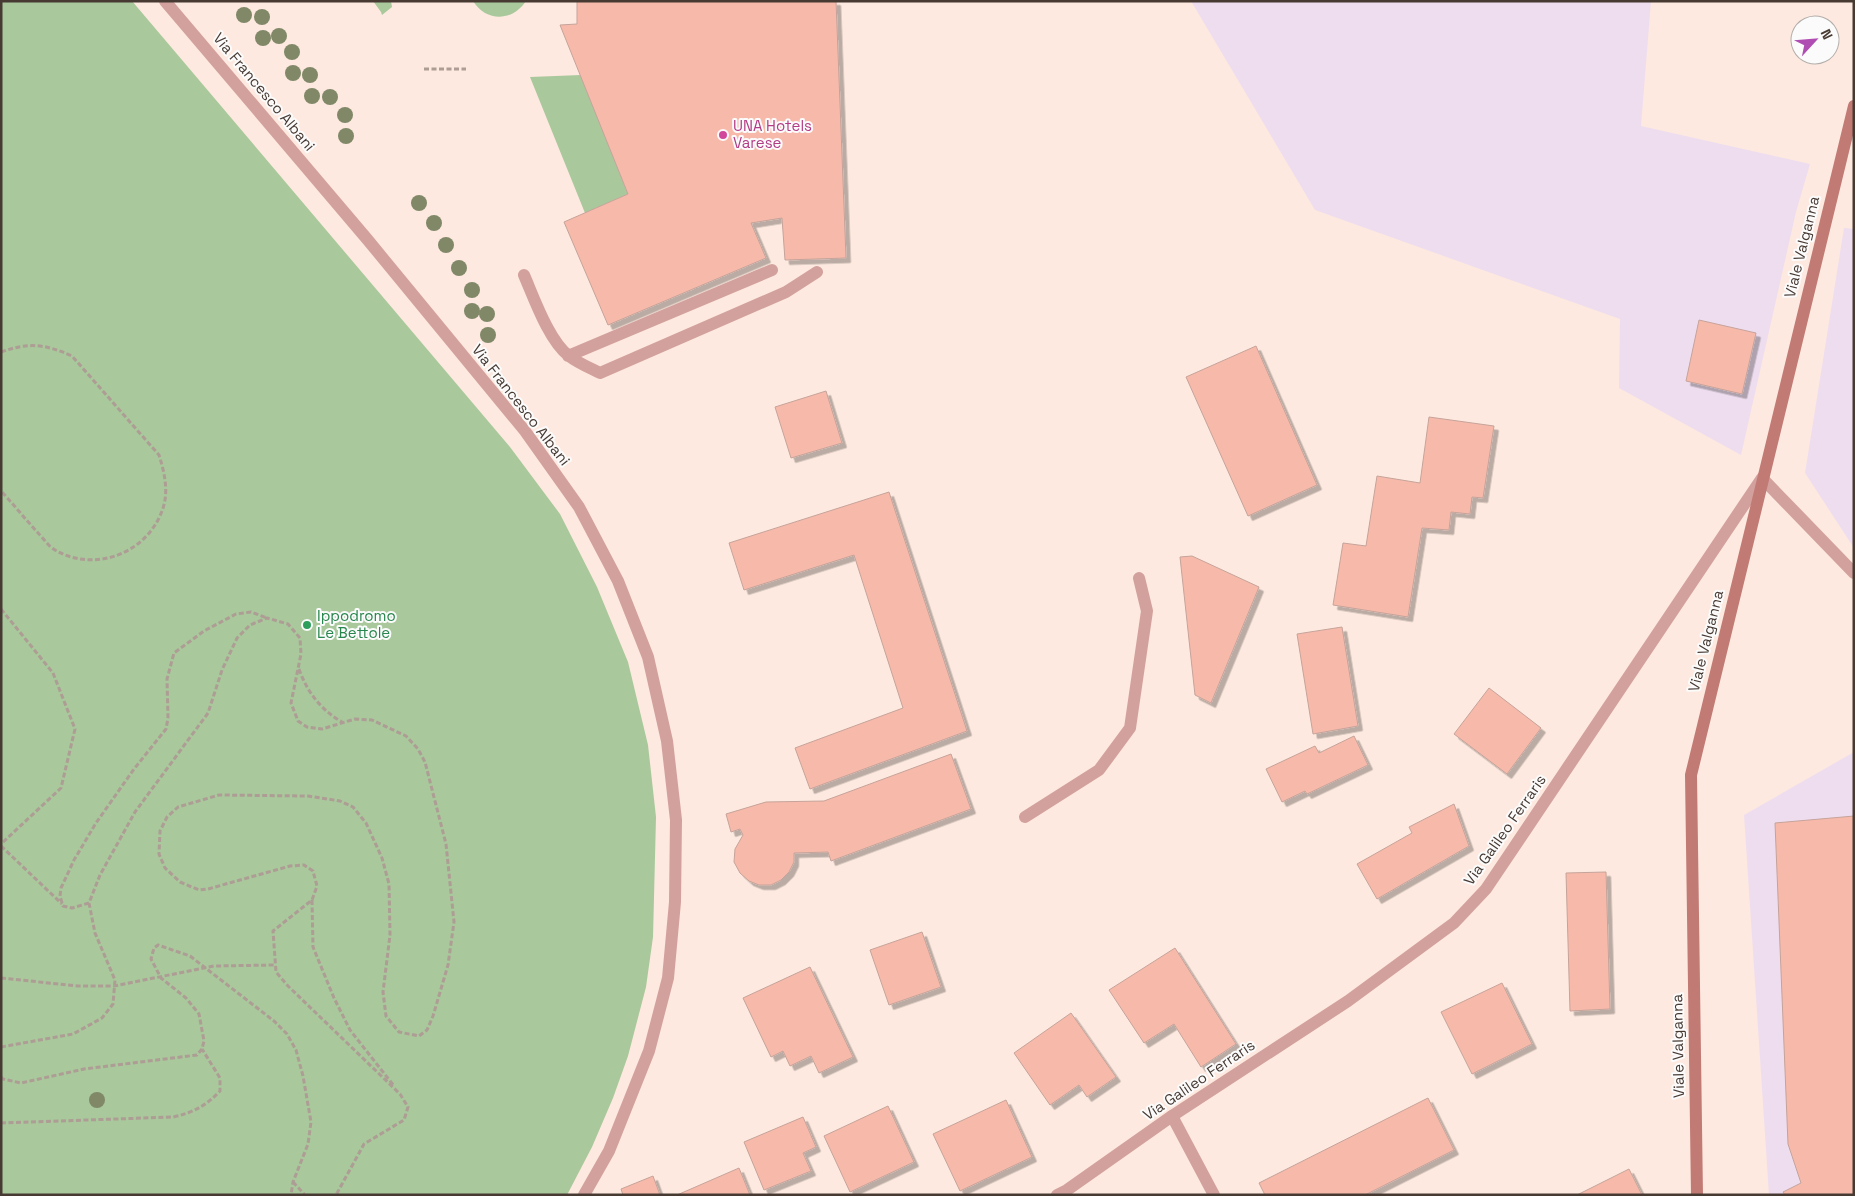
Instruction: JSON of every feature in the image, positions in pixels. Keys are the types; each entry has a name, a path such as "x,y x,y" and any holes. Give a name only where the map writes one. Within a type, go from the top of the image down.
{"main road":[{"name":"Viale Valganna","path":"1698,1195 1690,775 1854,106"}],"street":[{"name":"Via Francesco Albani","path":"165,1 361,231 525,431 579,507 618,581 648,656 667,741 676,820 675,902 668,978 649,1051 609,1152 584,1195"},
{"path":"568,356 772,270"},
{"path":"524,275 539,311 556,341 568,356 600,373 786,292 817,272"},
{"path":"1762,478 1854,573"},
{"name":"Via Galileo Ferraris","path":"1057,1195 1067,1190 1172,1116 1348,1001 1454,923 1486,889 1762,478"},
{"path":"1025,817 1100,770 1130,728 1147,611 1139,578"},
{"path":"1172,1116 1214,1195"}],"path":[{"path":"424,69 466,69"},
{"path":"1,352 17,346 36,344 54,348 72,356 159,455 165,474 166,493 162,511 153,528 141,542 125,553 108,559 88,561 70,557 53,549 1,491"},
{"path":"1,609 53,673 75,730 60,788 1,845 64,906 72,908 89,904"},
{"path":"64,906 60,896 61,888 74,860 96,823 134,769 166,729 168,718 167,679 174,653 204,631 236,614 251,612 288,624 300,638 301,654 291,703 298,721 307,727 322,730 355,719 372,720 406,736 418,749 425,762 446,844 454,922 448,965 433,1016 427,1030 419,1036 399,1032 386,1016 383,992 390,935 389,884 382,858 366,823 353,807 340,801 308,796 219,795 178,807 167,816 160,831 159,854 165,868 180,882 198,890 208,890 290,866 304,865 313,871 317,886 312,900 313,946 334,998 350,1030 408,1107 404,1120 364,1144 336,1195"},
{"path":"2,1046 73,1034 102,1018 113,1004 114,980 95,934 89,904 100,875 135,812 208,713 222,670 237,638 250,625 267,618"},
{"path":"299,668 304,683 318,704 343,723"},
{"path":"312,900 273,931 276,972 288,986 400,1094"},
{"path":"1,1077 21,1083 84,1068 197,1056 202,1049 204,1041 199,1014 186,998 161,978 151,959 154,948 158,945 190,956 274,1021 287,1034 296,1050 303,1076 310,1122 308,1144 293,1182 291,1195"},
{"path":"1,978 78,986 114,986 161,978 205,967 276,965"},
{"path":"1,1123 173,1117 190,1113 210,1102 220,1092 220,1078 202,1049"},
{"path":"293,1182 305,1195"}],"shaded area":[{"path":"1191,1 1651,1 1641,126 1810,164 1796,212 1741,455 1619,388 1620,319 1315,210"},
{"path":"1844,228 1854,229 1854,548 1805,473"},
{"path":"1854,752 1854,1195 1769,1195 1744,815"}],"green space":[{"name":"Ippodromo Le Bettole","path":"1,1 132,1 510,447 560,514 597,587 628,662 648,745 656,817 653,937 646,987 628,1056 613,1098 592,1147 567,1195 1,1195"},
{"path":"373,1 391,1 392,7 382,15"},
{"path":"473,1 526,1 514,13 500,17 485,13"},
{"path":"581,75 628,194 585,213 530,77"}],"building":[{"name":"UNA Hotels Varese","path":"577,1 836,1 846,258 785,260 782,218 751,223 766,258 608,325 564,222 628,194 560,25 577,24"},
{"path":"1699,320 1756,333 1742,394 1686,381"},
{"path":"1256,346 1317,485 1248,516 1186,377"},
{"path":"826,391 842,443 791,458 775,407"},
{"path":"1429,417 1494,426 1483,498 1472,497 1470,514 1451,512 1449,530 1422,528 1408,617 1333,605 1343,543 1366,546 1377,476 1420,483"},
{"path":"889,492 967,731 810,789 795,748 903,708 854,555 744,590 729,543"},
{"path":"1192,556 1259,587 1211,703 1195,695 1180,557"},
{"path":"1342,627 1358,726 1313,734 1297,634"},
{"path":"1489,688 1541,728 1507,774 1454,734"},
{"path":"1354,736 1368,765 1307,794 1305,791 1282,802 1266,769 1315,746 1319,753"},
{"path":"951,754 971,809 831,861 828,852 794,853 794,862 789,872 781,880 771,885 759,885 749,881 740,873 734,862 735,849 743,835 740,829 731,832 726,814 766,802 824,801"},
{"path":"1454,804 1469,846 1377,899 1357,864 1412,833 1409,827"},
{"path":"1854,816 1854,1195 1785,1195 1783,1192 1801,1183 1788,1144 1775,823"},
{"path":"1606,872 1610,1009 1570,1011 1566,873"},
{"path":"922,932 941,987 889,1005 870,950"},
{"path":"1175,948 1236,1044 1201,1067 1174,1024 1144,1043 1109,990"},
{"path":"810,967 853,1057 819,1073 811,1056 790,1066 783,1051 771,1057 743,998"},
{"path":"1502,983 1532,1044 1472,1074 1441,1012"},
{"path":"1071,1013 1116,1077 1087,1097 1079,1085 1050,1105 1014,1053"},
{"path":"1428,1098 1454,1150 1365,1195 1265,1195 1259,1183"},
{"path":"1006,1100 1032,1157 960,1191 933,1134"},
{"path":"888,1106 914,1162 850,1192 824,1136"},
{"path":"803,1117 816,1147 803,1153 811,1171 764,1190 744,1142"},
{"path":"739,1168 750,1195 677,1195"},
{"path":"1629,1169 1642,1195 1577,1195"},
{"path":"653,1176 660,1195 623,1195 621,1189"}],"place":[{"name":"UNA Hotels Varese","path":"723,135"},
{"name":"Ippodromo Le Bettole","path":"307,625"}]}
